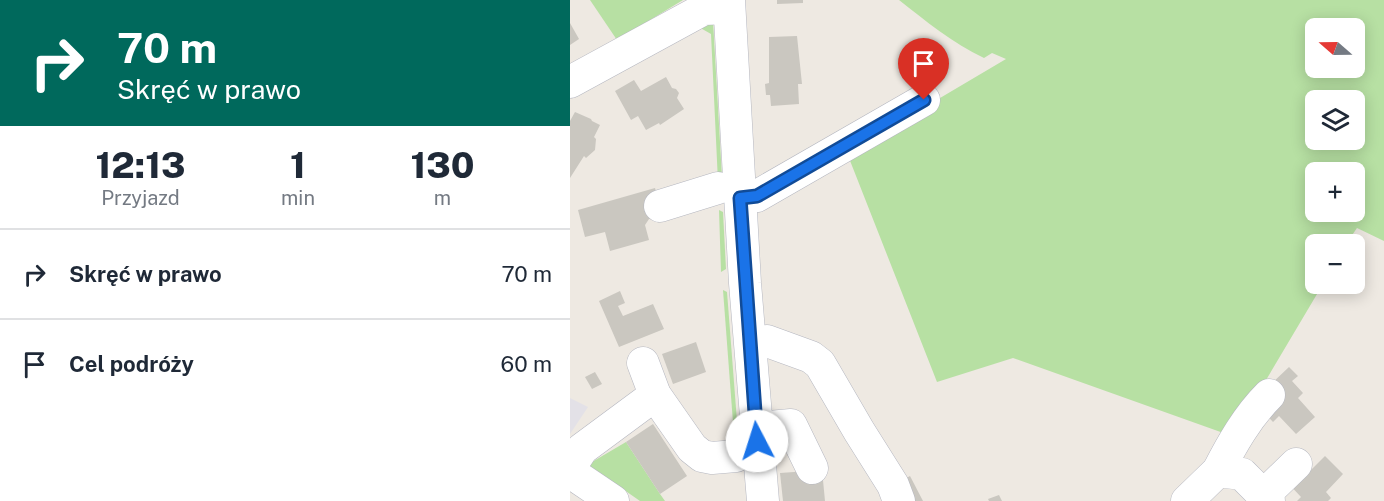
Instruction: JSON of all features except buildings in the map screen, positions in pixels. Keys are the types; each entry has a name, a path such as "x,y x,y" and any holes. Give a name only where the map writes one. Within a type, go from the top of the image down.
{"street":[{"path":"570,82 704,9 729,4 729,193 763,501"},
{"path":"660,206 729,193 757,196 924,100"},
{"path":"766,341 811,357 820,364 893,485 899,501"},
{"path":"643,363 656,395 692,448 702,456 712,458 736,456"},
{"path":"570,467 582,449 656,395"},
{"path":"1187,501 1218,471 1233,441 1257,407 1269,395"},
{"path":"756,428 791,425 812,468"},
{"path":"1218,471 1242,474 1267,498 1296,464"},
{"path":"570,472 613,501"}],"shaded area":[{"path":"570,398 588,407 570,434"}],"green space":[{"path":"590,0 683,0 617,40"},
{"path":"899,0 1384,0 1384,241 1357,228 1353,234 1305,234 1305,294 1317,294 1250,407 1229,435 1013,358 937,382 847,153 1006,59 992,53 984,58 961,46"},
{"path":"713,21 722,177 718,182 711,34 697,26"},
{"path":"719,210 723,212 726,269 721,272"},
{"path":"723,290 727,292 739,447 735,449"},
{"path":"626,442 665,501 640,501 584,462 586,458 592,462"}],"route":[{"path":"757,441 740,198 757,196 924,100"}]}
